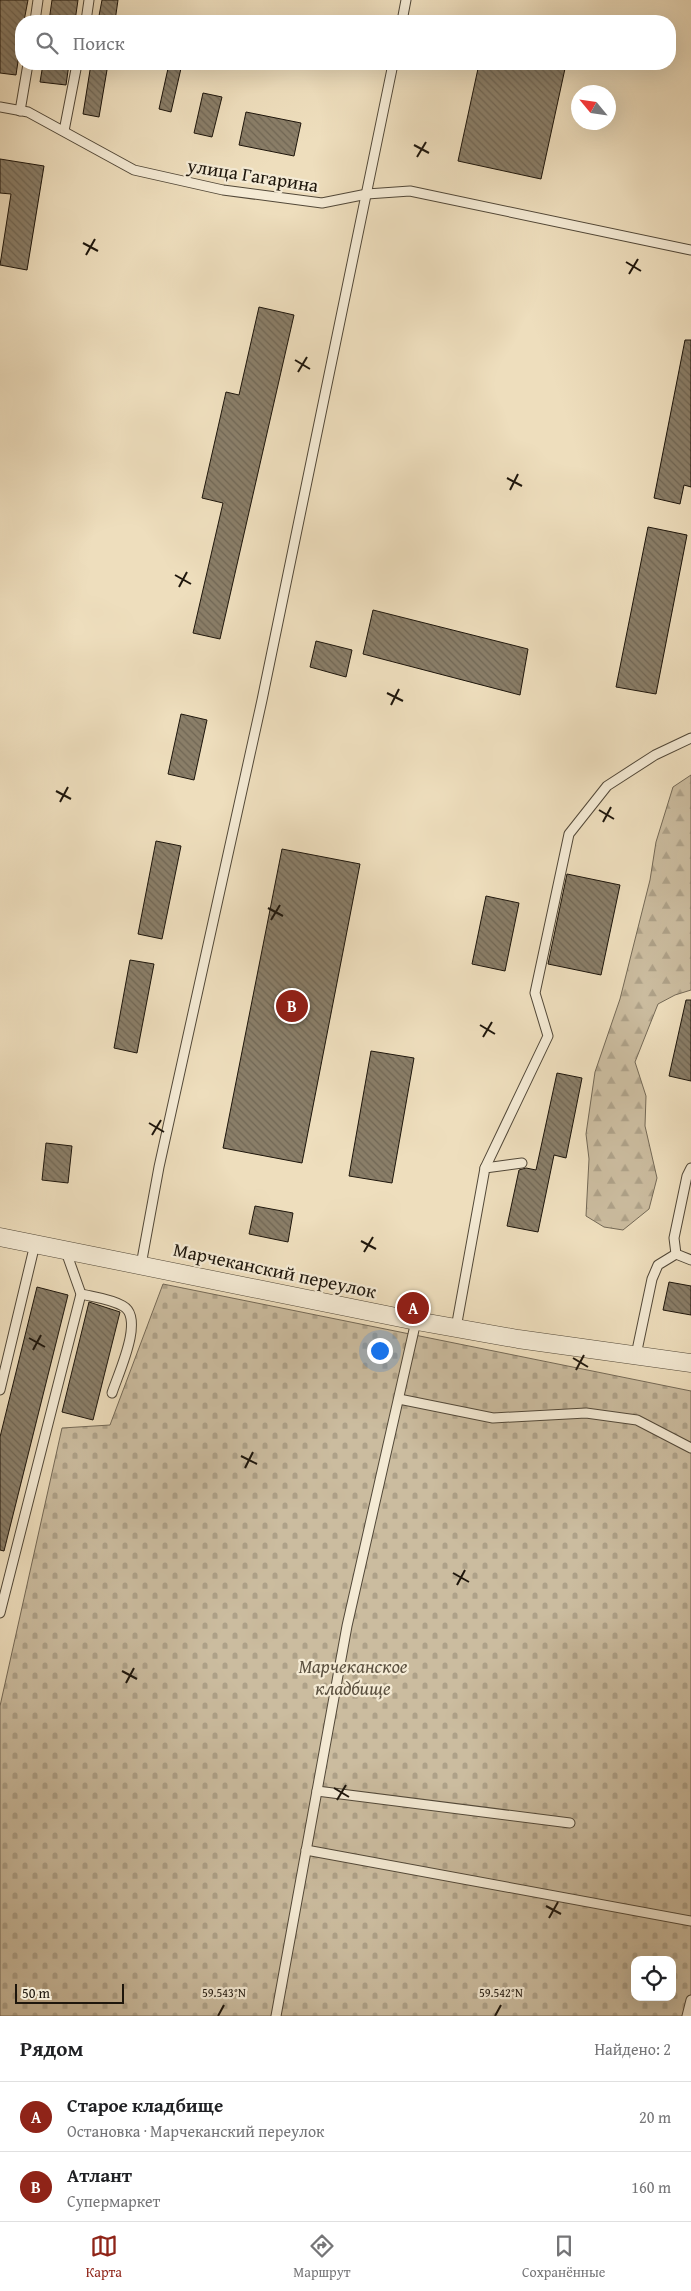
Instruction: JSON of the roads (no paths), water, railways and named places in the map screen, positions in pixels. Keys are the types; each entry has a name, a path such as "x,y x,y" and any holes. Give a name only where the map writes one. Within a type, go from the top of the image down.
{"street":[{"name":"Марчеканский переулок","path":"0,1237 416,1321 691,1363"}],"lane":[{"path":"36,15 38,0"},
{"path":"87,15 89,0"},
{"path":"403,15 406,0"},
{"path":"20,111 27,70"},
{"path":"64,131 76,70"},
{"path":"141,1265 159,1167 262,700 393,70"},
{"name":"улица Гагарина","path":"0,107 28,112 134,170 223,190 322,203 367,194 410,191 691,250"},
{"path":"456,1328 484,1168 548,1036 535,993 569,834 607,786 655,755 691,738"},
{"path":"484,1168 522,1163"},
{"path":"676,1254 674,1238 687,1176 691,1168"},
{"path":"0,1390 35,1244"},
{"path":"0,1612 81,1294 65,1250"},
{"path":"676,1254 691,1260"},
{"path":"636,1355 652,1279 658,1265 676,1254"},
{"path":"81,1294 124,1306 131,1314 133,1328 112,1393"},
{"path":"276,2016 347,1626 416,1321"},
{"path":"399,1399 493,1418 586,1413 637,1420 691,1448"},
{"path":"317,1791 570,1823"},
{"path":"306,1850 691,1921"},
{"path":"687,2016 691,2000"}],"place":[{"name":"Атлант","path":"292,1006"},
{"name":"Старое кладбище","path":"413,1308"}],"park label":[{"name":"Марчеканское кладбище","path":"353,1677"}]}
